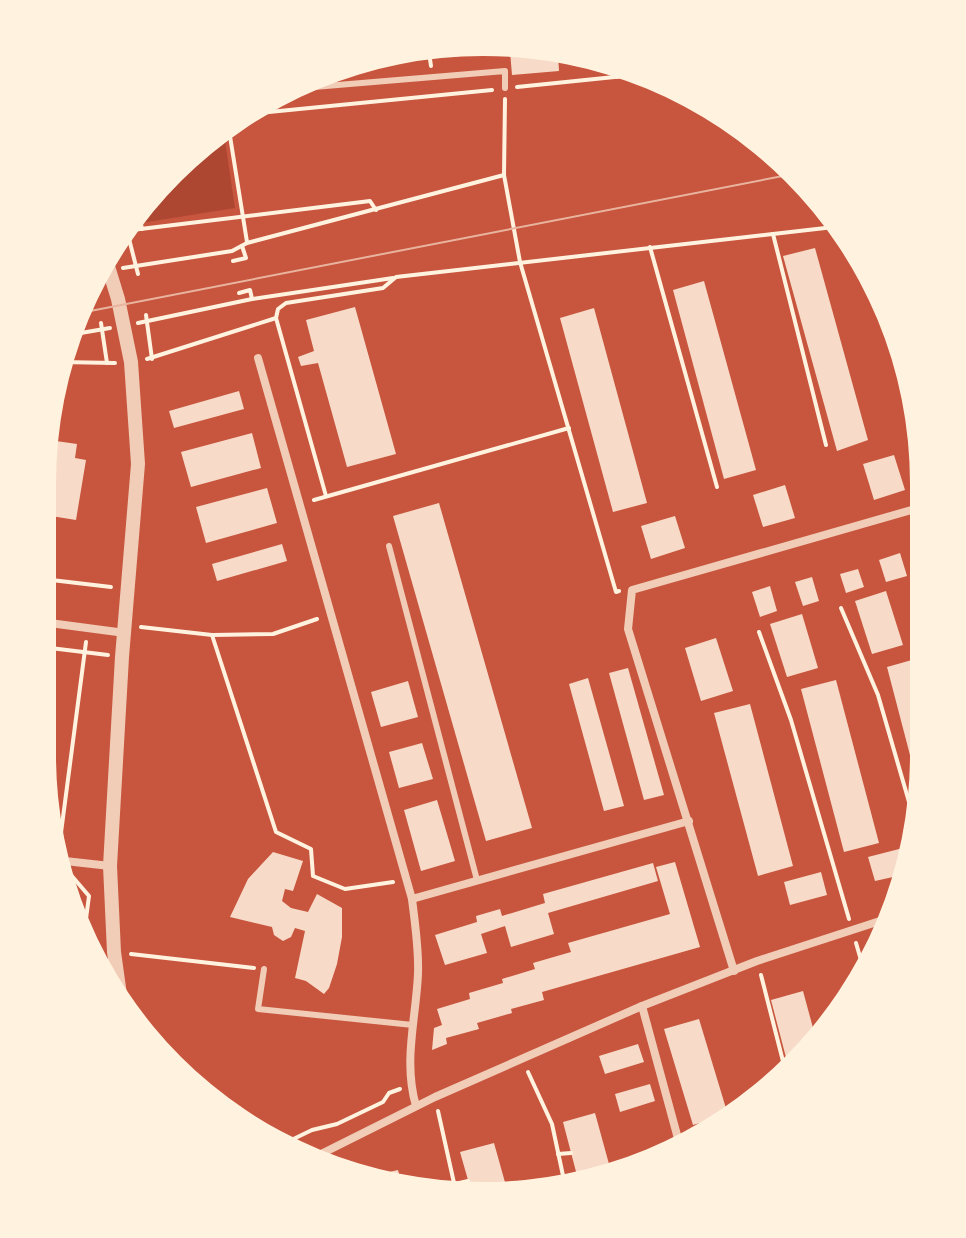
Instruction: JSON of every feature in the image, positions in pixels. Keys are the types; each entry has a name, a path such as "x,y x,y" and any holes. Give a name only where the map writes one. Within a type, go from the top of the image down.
{"street":[{"path":"111,272 131,362 138,464 122,657 110,866 117,975"},
{"path":"258,358 412,899 418,974 409,1059 410,1085 416,1106"},
{"path":"734,971 628,629 632,590 910,510"},
{"path":"56,624 125,629"},
{"path":"412,899 689,821"},
{"path":"70,861 110,866"},
{"path":"327,1152 435,1097 642,1006 757,961 875,922"},
{"path":"642,1006 677,1135"}],"lane":[{"path":"328,86 505,71 505,88"},
{"path":"389,546 477,880"},
{"path":"264,969 258,1009 413,1025"}],"path":[{"path":"430,60 432,77"},
{"path":"273,111 614,77"},
{"path":"505,88 504,175 520,262 616,592 632,590"},
{"path":"230,139 246,258 233,261"},
{"path":"115,266 232,251 245,244 504,175"},
{"path":"142,229 370,201 376,210"},
{"path":"132,324 147,318 252,299 396,277 825,228"},
{"path":"773,234 826,445"},
{"path":"130,244 138,274"},
{"path":"650,247 717,487"},
{"path":"326,496 276,318 278,309 286,303 383,288 396,277"},
{"path":"239,293 250,290 252,299"},
{"path":"147,318 152,359"},
{"path":"74,362 152,359 276,318"},
{"path":"101,323 107,363"},
{"path":"84,332 117,327"},
{"path":"300,504 569,428"},
{"path":"56,581 129,589"},
{"path":"841,608 878,695 908,797"},
{"path":"125,629 212,635 273,634 331,615"},
{"path":"62,824 88,628"},
{"path":"759,632 791,720 860,956"},
{"path":"212,635 276,832 311,849 313,876 345,889 407,880"},
{"path":"56,649 122,657"},
{"path":"76,881 89,896 87,912"},
{"path":"114,952 264,969"},
{"path":"757,961 782,1059"},
{"path":"522,1058 552,1124 563,1174"},
{"path":"295,1138 337,1124 383,1102 389,1093 410,1085"},
{"path":"435,1097 454,1181"},
{"path":"558,1154 571,1153"}],"shaded area":[{"path":"225,142 235,208 144,222 181,181"}],"building":[{"path":"510,57 559,63 559,71 512,75"},
{"path":"815,248 868,440 837,451 783,256"},
{"path":"704,281 756,470 724,479 673,290"},
{"path":"355,307 396,454 347,467 318,363 301,366 298,357 314,351 306,320"},
{"path":"594,308 647,503 613,512 560,318"},
{"path":"239,391 244,409 174,428 169,411"},
{"path":"252,433 261,468 191,487 181,452"},
{"path":"58,441 77,444 75,458 86,460 76,520 56,517"},
{"path":"894,455 905,490 874,500 863,464"},
{"path":"785,485 795,518 763,527 753,495"},
{"path":"267,488 277,523 206,543 196,507"},
{"path":"439,503 532,828 486,841 393,516"},
{"path":"675,516 685,548 651,559 641,526"},
{"path":"282,544 287,561 217,581 212,564"},
{"path":"900,553 907,576 886,582 879,560"},
{"path":"858,569 864,587 846,593 840,574"},
{"path":"812,577 819,601 803,606 795,582"},
{"path":"770,586 777,611 760,617 752,592"},
{"path":"886,591 903,645 872,654 855,601"},
{"path":"802,614 818,668 787,677 770,624"},
{"path":"716,638 733,691 701,701 685,648"},
{"path":"910,661 910,755 887,667"},
{"path":"628,668 664,795 644,800 609,673"},
{"path":"588,678 624,806 604,811 569,684"},
{"path":"836,680 879,843 844,852 801,689"},
{"path":"408,681 418,717 381,727 371,692"},
{"path":"750,704 793,866 758,876 714,713"},
{"path":"422,743 433,779 399,788 389,752"},
{"path":"437,800 455,861 421,871 404,810"},
{"path":"899,849 892,877 875,881 868,857"},
{"path":"273,852 303,861 293,891 285,889 282,901 291,908 308,912 317,894 342,908 342,937 337,964 324,994 306,981 295,978 305,931 295,928 291,937 283,941 274,935 272,927 230,917 248,879"},
{"path":"675,862 700,947 542,992 544,1000 477,1023 479,1029 446,1038 447,1044 432,1050 434,1028 442,1025 437,1009 470,999 469,993 503,983 502,979 535,969 533,963 571,952 568,943 670,914 656,867"},
{"path":"653,863 658,881 548,913 554,934 511,947 505,926 481,934 487,953 445,965 435,935 477,922 476,916 500,909 502,916 545,903 543,894"},
{"path":"821,872 827,895 790,905 784,882"},
{"path":"803,991 813,1026 786,1056 771,1000"},
{"path":"699,1019 725,1106 699,1123 693,1125 664,1029"},
{"path":"638,1044 644,1062 605,1074 599,1056"},
{"path":"650,1084 655,1101 620,1112 615,1094"},
{"path":"595,1113 609,1163 576,1172 563,1122"},
{"path":"494,1143 505,1181 468,1181 460,1152"}],"tram line":[{"path":"93,310 780,177"}]}
